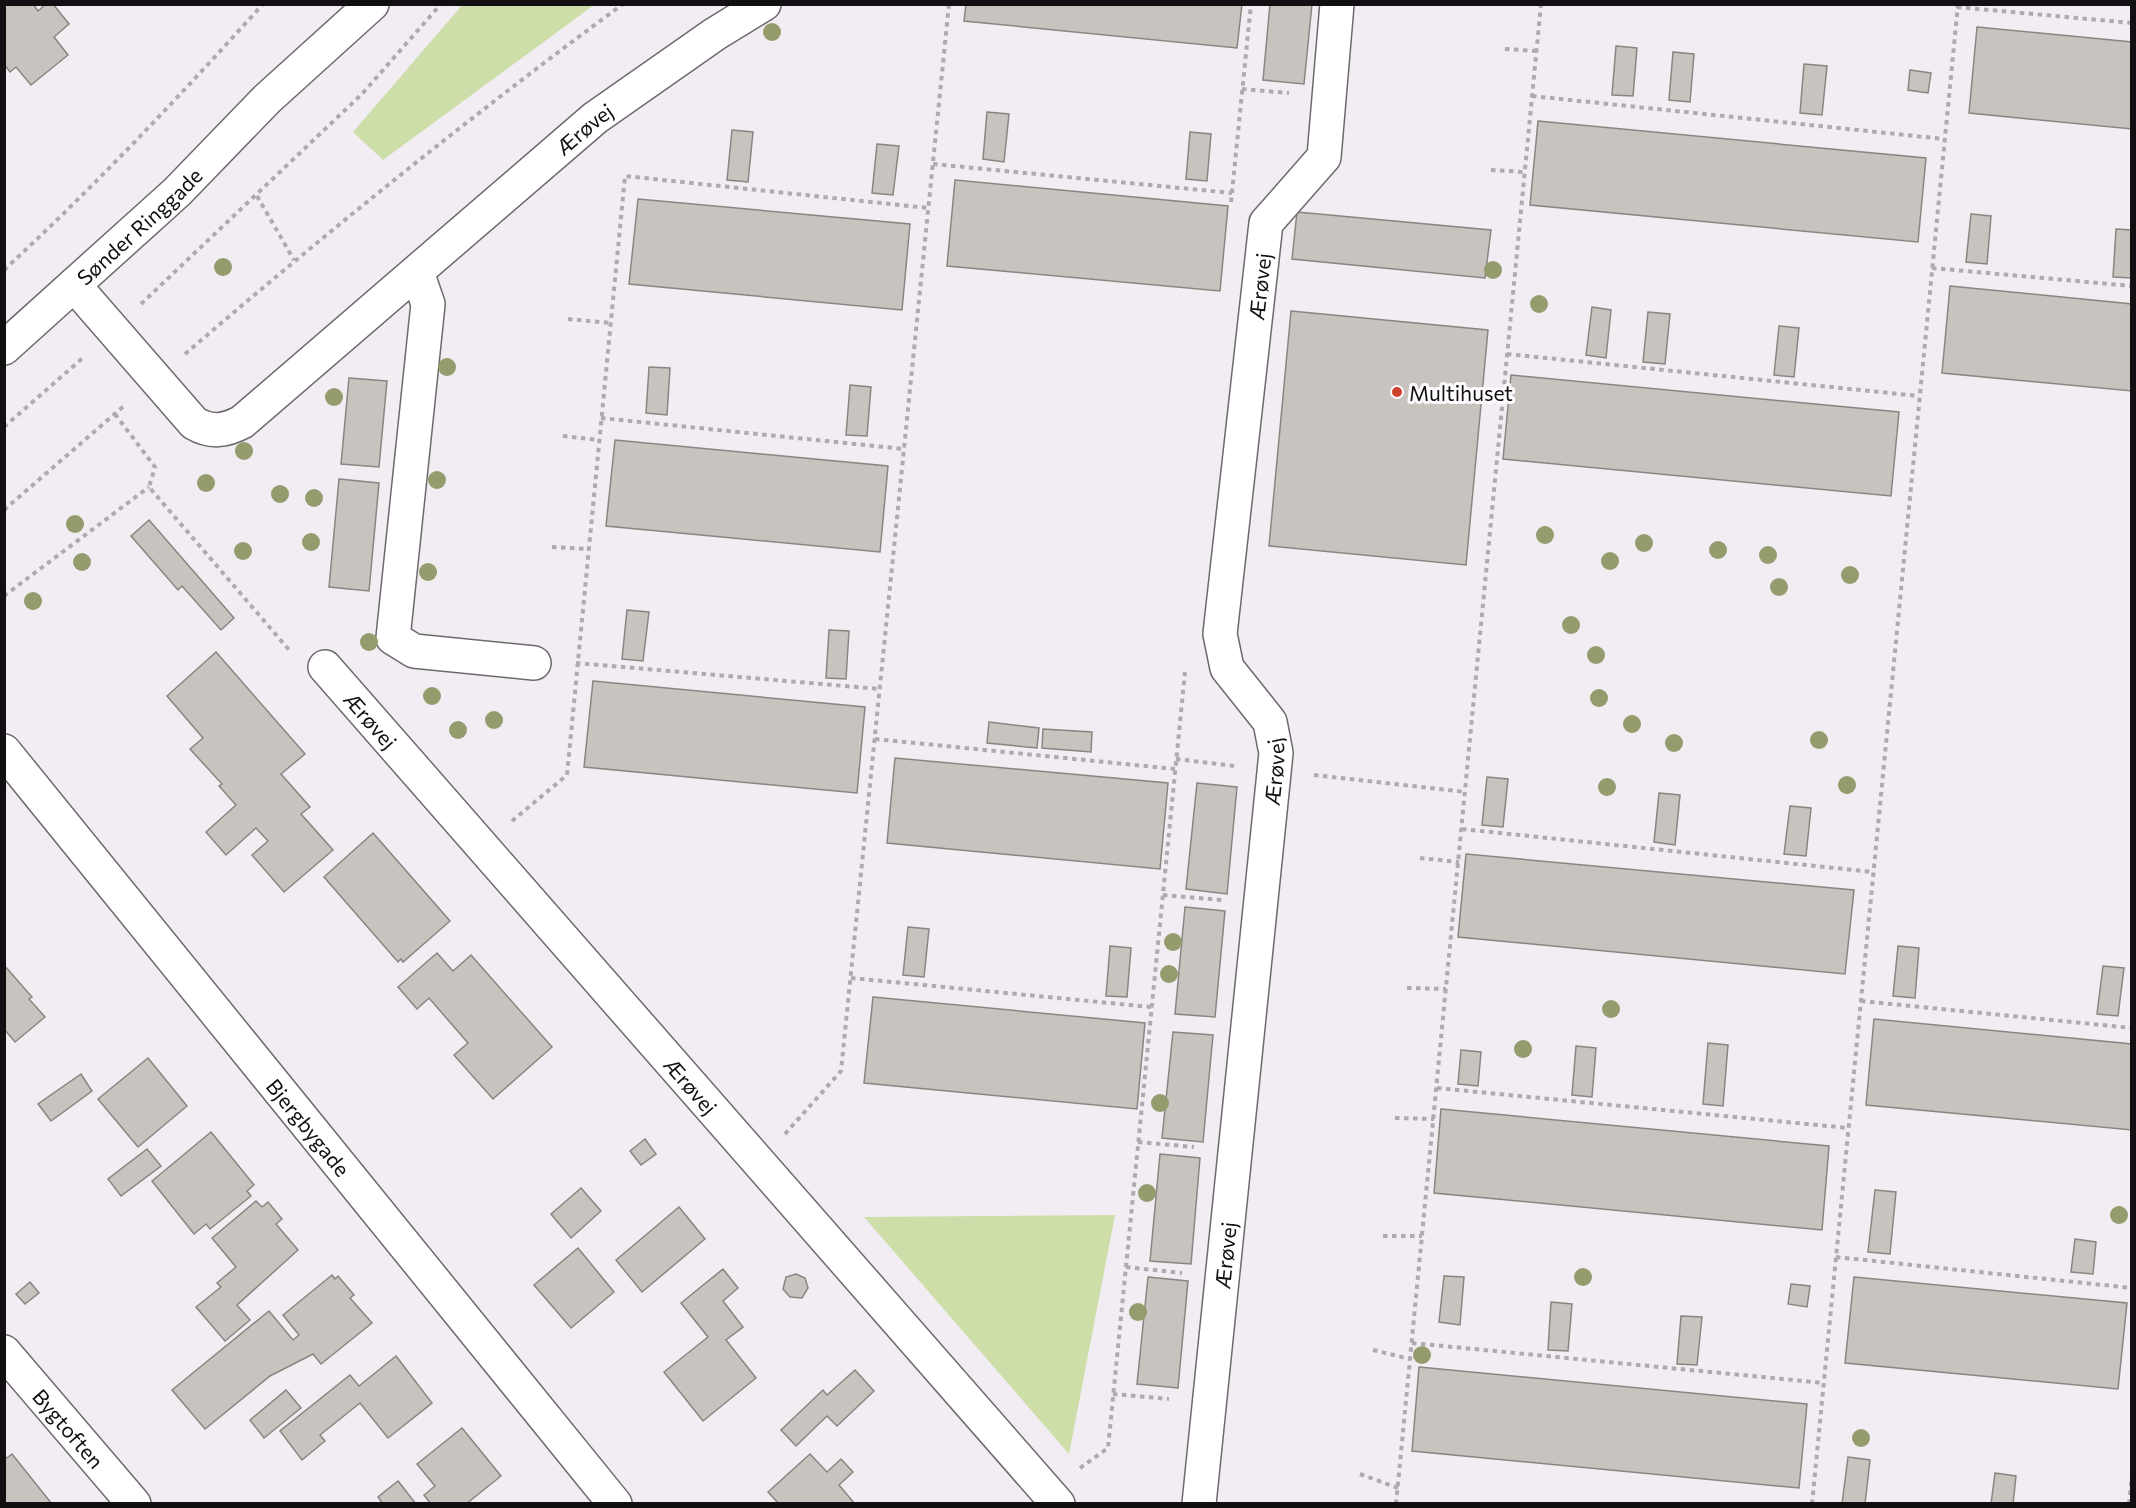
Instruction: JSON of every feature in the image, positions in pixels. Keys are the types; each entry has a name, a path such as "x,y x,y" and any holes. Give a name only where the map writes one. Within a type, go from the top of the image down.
{"street":[{"name":"Sønder Ringgade","path":"267,99 338,4"},
{"name":"Sønder Ringgade","path":"4,348 177,192 267,99 372,4"},
{"name":"Ærøvej","path":"74,285 194,423 204,429 217,431 230,428 242,422 595,118 715,34 764,4"},
{"name":"Ærøvej","path":"1199,1503 1275,753 1270,722 1227,668 1220,634 1266,223 1324,157 1337,4"},
{"path":"417,272 428,304 393,638 414,651 534,663"},
{"name":"Ærøvej","path":"325,667 1053,1497"},
{"name":"Bjergbygade","path":"4,751 599,1498"},
{"name":"Bygtoften","path":"4,1352 134,1503"}],"path":[{"path":"4,270 56,222 180,95 263,4"},
{"path":"4,427 113,331 362,94 441,4"},
{"path":"4,510 294,260 428,152 623,4"},
{"path":"759,1163 842,1071 949,4"},
{"path":"1231,204 1251,4"},
{"path":"1396,1503 1541,4"},
{"path":"1812,1503 1957,6 2132,23"},
{"path":"1505,50 1536,51"},
{"path":"1242,89 1329,97"},
{"path":"1532,96 1944,138"},
{"path":"933,164 1232,193"},
{"path":"1491,170 1524,172"},
{"path":"482,846 567,775 625,176 928,208"},
{"path":"257,195 294,260"},
{"path":"1932,268 2132,286"},
{"path":"567,319 611,323"},
{"path":"1507,354 1919,396"},
{"path":"4,596 149,488 154,467 115,414"},
{"path":"602,418 904,449"},
{"path":"563,436 599,440"},
{"path":"149,488 298,660 325,667"},
{"path":"552,547 589,549"},
{"path":"534,663 577,663 880,689"},
{"path":"1053,1497 1108,1448 1185,667"},
{"path":"874,739 1175,769"},
{"path":"1176,759 1465,792"},
{"path":"1462,829 1873,872"},
{"path":"1419,858 1459,862"},
{"path":"1163,895 1260,904"},
{"path":"851,978 1152,1007"},
{"path":"1407,988 1446,989"},
{"path":"1860,1001 2132,1028"},
{"path":"1437,1088 1848,1128"},
{"path":"1395,1118 1434,1119"},
{"path":"1138,1142 1235,1152"},
{"path":"1383,1236 1422,1236"},
{"path":"1836,1257 2132,1288"},
{"path":"1126,1267 1222,1277"},
{"path":"1412,1343 1824,1383"},
{"path":"1373,1350 1410,1359"},
{"path":"1113,1394 1209,1402"},
{"path":"1360,1474 1398,1488"},
{"path":"2129,1503 2132,1476"}],"green space":[{"path":"463,4 594,5 383,160 353,132"},
{"path":"1115,1215 1069,1454 864,1217"}],"building":[{"path":"4,4 33,4 38,11 46,4 53,4 69,24 54,37 68,55 31,85 16,67 10,72 4,64"},
{"path":"966,4 1242,4 1237,48 964,21"},
{"path":"1270,4 1312,4 1304,84 1263,80"},
{"path":"1977,27 2132,42 2132,129 1969,113"},
{"path":"1616,46 1637,48 1633,96 1612,95"},
{"path":"1673,52 1694,54 1690,102 1669,100"},
{"path":"1804,64 1827,66 1822,115 1800,113"},
{"path":"1910,70 1931,73 1928,93 1908,90"},
{"path":"987,112 1009,114 1004,162 983,159"},
{"path":"1538,121 1926,158 1918,242 1530,205"},
{"path":"732,130 753,132 748,182 727,180"},
{"path":"1190,132 1211,134 1207,181 1186,179"},
{"path":"877,144 899,146 893,195 872,193"},
{"path":"955,180 1228,206 1220,291 947,266"},
{"path":"638,199 910,224 902,310 629,284"},
{"path":"1297,212 1491,230 1485,278 1292,259"},
{"path":"1971,214 1991,216 1987,264 1966,262"},
{"path":"2116,229 2132,230 2132,278 2113,277"},
{"path":"1950,286 2132,304 2132,391 1942,373"},
{"path":"1592,307 1611,310 1606,358 1586,355"},
{"path":"1291,311 1488,330 1466,565 1269,546"},
{"path":"1648,312 1670,314 1665,364 1643,362"},
{"path":"1779,326 1799,328 1794,377 1774,375"},
{"path":"649,367 670,368 667,415 646,413"},
{"path":"1511,375 1899,412 1891,496 1503,459"},
{"path":"349,378 387,381 379,467 341,464"},
{"path":"850,385 871,387 867,436 846,435"},
{"path":"615,440 888,466 880,552 606,526"},
{"path":"339,479 379,483 369,591 329,587"},
{"path":"149,520 234,618 221,630 182,586 178,590 131,536"},
{"path":"627,610 649,612 643,661 622,659"},
{"path":"829,630 849,631 846,679 826,678"},
{"path":"216,652 305,754 281,774 310,807 301,814 333,850 284,892 252,855 268,841 256,828 226,855 206,832 236,805 219,786 222,784 190,749 203,738 167,696"},
{"path":"593,681 865,707 857,793 584,767"},
{"path":"989,722 1039,728 1037,748 987,743"},
{"path":"1043,729 1092,732 1091,752 1042,748"},
{"path":"895,758 1168,783 1160,869 887,843"},
{"path":"1487,777 1508,779 1503,827 1482,825"},
{"path":"1197,783 1237,787 1227,894 1186,889"},
{"path":"1659,793 1680,795 1675,845 1654,842"},
{"path":"1790,806 1811,808 1806,856 1784,854"},
{"path":"373,833 450,921 403,962 401,959 398,962 324,877"},
{"path":"1466,854 1854,890 1845,974 1458,937"},
{"path":"1185,907 1225,911 1215,1017 1175,1014"},
{"path":"908,927 929,929 924,977 903,975"},
{"path":"1110,946 1131,948 1127,997 1106,996"},
{"path":"1898,946 1919,948 1915,998 1893,996"},
{"path":"437,953 453,971 471,955 552,1047 493,1099 454,1055 468,1043 429,998 417,1009 398,987"},
{"path":"4,965 32,997 29,999 45,1017 15,1042 4,1029"},
{"path":"2103,966 2124,968 2118,1016 2097,1014"},
{"path":"873,997 1145,1023 1137,1109 864,1083"},
{"path":"1874,1019 2132,1044 2132,1130 1866,1105"},
{"path":"1173,1032 1213,1035 1203,1142 1162,1138"},
{"path":"1708,1043 1728,1045 1723,1106 1703,1104"},
{"path":"1576,1046 1596,1048 1592,1097 1572,1095"},
{"path":"1461,1050 1481,1052 1478,1086 1458,1084"},
{"path":"148,1058 187,1106 138,1147 98,1099"},
{"path":"81,1074 92,1091 51,1121 38,1104"},
{"path":"1441,1109 1829,1146 1822,1230 1434,1193"},
{"path":"211,1132 254,1185 247,1191 251,1196 210,1229 206,1224 194,1234 152,1181"},
{"path":"645,1139 656,1154 641,1165 630,1151"},
{"path":"147,1149 161,1166 121,1196 108,1179"},
{"path":"1160,1154 1200,1158 1191,1264 1150,1261"},
{"path":"581,1188 601,1211 571,1238 551,1214"},
{"path":"1875,1190 1896,1192 1890,1254 1868,1252"},
{"path":"256,1201 262,1207 268,1202 282,1219 276,1224 298,1250 237,1305 250,1320 225,1341 196,1307 221,1287 217,1283 236,1267 212,1238"},
{"path":"679,1207 705,1239 642,1292 616,1260"},
{"path":"2075,1239 2096,1242 2093,1274 2071,1272"},
{"path":"578,1248 614,1292 571,1328 534,1285"},
{"path":"723,1269 738,1288 723,1301 743,1327 726,1340 756,1378 703,1421 664,1372 708,1337 681,1303"},
{"path":"796,1274 805,1278 808,1288 802,1298 790,1297 783,1289 786,1277"},
{"path":"332,1275 335,1279 338,1276 354,1295 350,1298 372,1323 321,1364 313,1354 270,1376 205,1429 172,1390 269,1311 293,1340 299,1335 283,1315"},
{"path":"1444,1276 1464,1277 1460,1325 1439,1322"},
{"path":"1148,1277 1188,1281 1178,1388 1137,1384"},
{"path":"1854,1277 2127,1303 2118,1389 1845,1363"},
{"path":"30,1282 39,1293 25,1304 16,1294"},
{"path":"1791,1284 1810,1286 1807,1307 1788,1304"},
{"path":"1551,1302 1572,1304 1568,1351 1548,1350"},
{"path":"1681,1316 1702,1317 1697,1365 1677,1364"},
{"path":"396,1356 432,1403 388,1438 360,1403 320,1435 325,1441 302,1460 280,1431 350,1375 359,1386"},
{"path":"1419,1367 1807,1404 1799,1488 1412,1451"},
{"path":"855,1370 874,1391 837,1426 827,1416 796,1446 781,1430 823,1390 827,1395"},
{"path":"286,1390 301,1408 264,1438 250,1420"},
{"path":"462,1428 501,1476 466,1504 431,1504 424,1495 435,1486 417,1464"},
{"path":"12,1454 52,1504 4,1504 4,1460"},
{"path":"810,1454 827,1472 841,1459 853,1472 839,1485 855,1504 779,1504 768,1492"},
{"path":"1848,1457 1870,1460 1865,1504 1842,1504"},
{"path":"1995,1473 2016,1476 2013,1504 1991,1504"},
{"path":"398,1481 416,1504 383,1504 378,1497"}],"place":[{"name":"Multihuset","path":"1397,392"}]}
